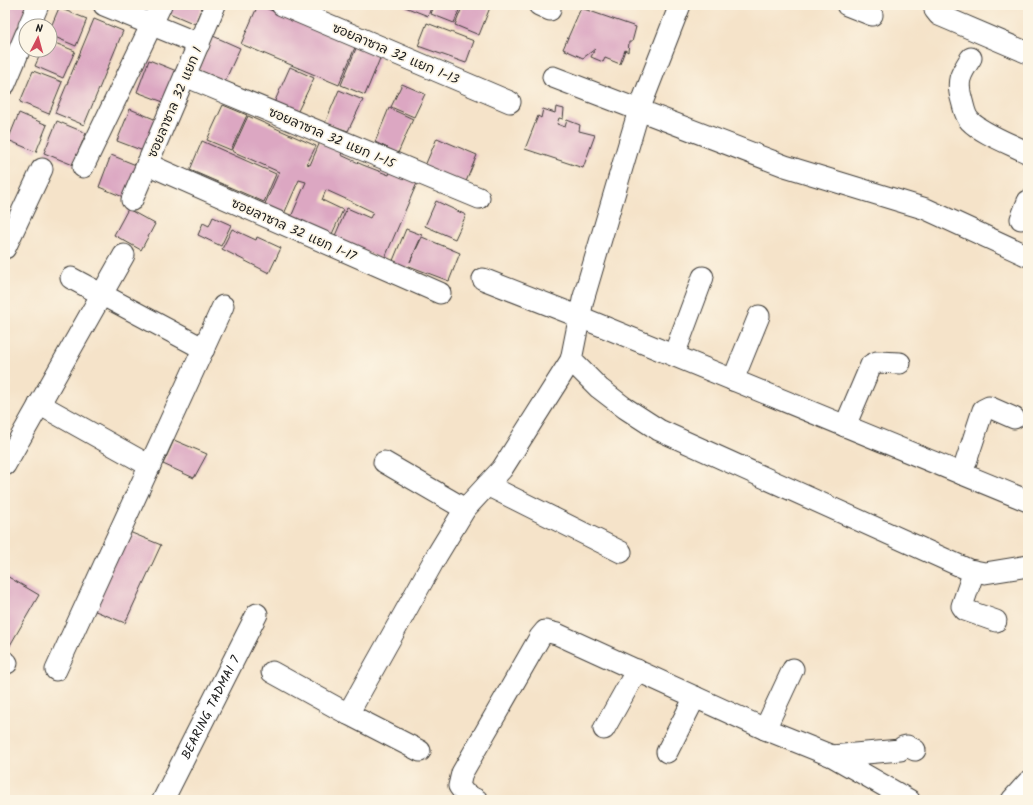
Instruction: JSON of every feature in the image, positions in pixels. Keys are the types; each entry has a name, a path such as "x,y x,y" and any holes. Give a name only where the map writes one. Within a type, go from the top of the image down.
{"street":[{"path":"32,18 38,5"},
{"path":"104,5 199,44"},
{"path":"83,167 152,25 160,5"},
{"name":"ซอยลาซาล 32 แยก 1","path":"132,200 215,5"},
{"name":"ซอยลาซาล 32 แยก 1-13","path":"282,5 510,102"},
{"path":"348,714 437,555 465,509 502,469 572,360 582,300 639,110 680,5"},
{"path":"847,5 872,15"},
{"path":"936,5 935,10 939,15 1028,52"},
{"path":"5,84 18,53"},
{"path":"971,58 961,74 959,81 959,91 965,113 970,121 978,128 1028,153"},
{"name":"ซอยลาซาล 32 แยก 1-15","path":"186,76 479,198"},
{"path":"553,77 785,166 926,209 1028,256"},
{"name":"ซอยลาซาล 32 แยก 1-17","path":"147,164 440,293"},
{"path":"5,248 42,169"},
{"path":"5,465 124,255"},
{"path":"674,355 703,277"},
{"path":"71,278 204,349"},
{"path":"483,279 674,355 1028,501"},
{"path":"56,670 223,306"},
{"path":"733,380 759,316"},
{"path":"572,360 599,388 625,408 659,430 969,570 985,573 1028,566"},
{"path":"845,426 871,365 877,362 900,363"},
{"path":"39,404 150,466"},
{"path":"962,474 983,410 989,407 1014,418"},
{"path":"384,462 465,509"},
{"path":"487,485 621,552"},
{"path":"974,571 962,606 965,610 996,621"},
{"name":"BEARING TADMAI 7","path":"163,800 257,614"},
{"path":"475,800 464,794 459,786 462,773 540,637 545,631 557,634 695,696 765,730 832,756 909,800"},
{"path":"765,730 793,669"},
{"path":"604,729 637,670"},
{"path":"272,672 348,714 420,751"},
{"path":"667,752 695,696"},
{"path":"832,756 900,750 907,746 915,750"},
{"path":"1012,800 1028,782"}],"building":[{"path":"5,5 28,5 23,18 18,18 18,29 5,60"},
{"path":"170,5 203,5 195,24 167,12"},
{"path":"258,5 356,45 339,85 241,44"},
{"path":"405,5 432,5 428,16 405,7"},
{"path":"434,5 461,5 454,23 431,14"},
{"path":"463,5 491,5 479,35 455,25"},
{"path":"59,8 87,19 76,46 58,38 58,18 55,18"},
{"path":"581,8 636,27 632,42 629,42 628,52 625,50 620,64 605,58 603,62 591,57 595,49 583,58 563,49"},
{"path":"94,19 123,31 84,125 55,113"},
{"path":"427,23 474,41 466,63 418,46"},
{"path":"213,36 240,48 225,81 199,70"},
{"path":"58,44 75,51 63,78 35,66 38,58 58,58"},
{"path":"357,46 381,56 365,95 341,85"},
{"path":"149,60 179,72 166,103 137,92"},
{"path":"290,67 314,78 297,113 274,103"},
{"path":"33,71 62,82 49,114 20,102"},
{"path":"402,84 425,94 414,117 391,107"},
{"path":"339,90 363,100 348,131 325,123"},
{"path":"223,105 247,115 231,150 207,140"},
{"path":"556,107 564,109 563,119 559,118 557,124 565,127 567,120 580,125 579,131 595,135 583,168 525,149 538,116 541,118 543,109 555,113"},
{"path":"389,108 413,119 398,153 375,142"},
{"path":"130,109 159,121 146,152 117,141"},
{"path":"19,113 47,125 36,152 8,140"},
{"path":"248,116 316,146 307,164 310,165 320,142 342,152 341,155 363,165 389,175 390,171 417,183 384,260 334,238 347,208 370,218 373,212 326,190 322,200 343,210 332,234 291,217 306,182 299,180 284,214 264,206 279,172 232,151"},
{"path":"57,121 86,133 73,165 44,153"},
{"path":"437,138 477,155 465,184 424,168"},
{"path":"202,141 276,174 264,202 190,170"},
{"path":"111,155 141,167 128,199 99,187"},
{"path":"436,201 466,215 455,239 425,226"},
{"path":"128,209 155,224 141,250 114,235"},
{"path":"213,217 231,225 221,246 198,235 203,223 209,226"},
{"path":"232,229 256,240 257,237 281,248 269,273 222,249"},
{"path":"406,229 422,235 410,262 422,237 460,253 449,281 409,266 407,270 392,263"},
{"path":"174,440 207,454 194,478 163,464"},
{"path":"127,531 161,545 125,623 93,610"},
{"path":"5,575 39,595 5,654"}]}
